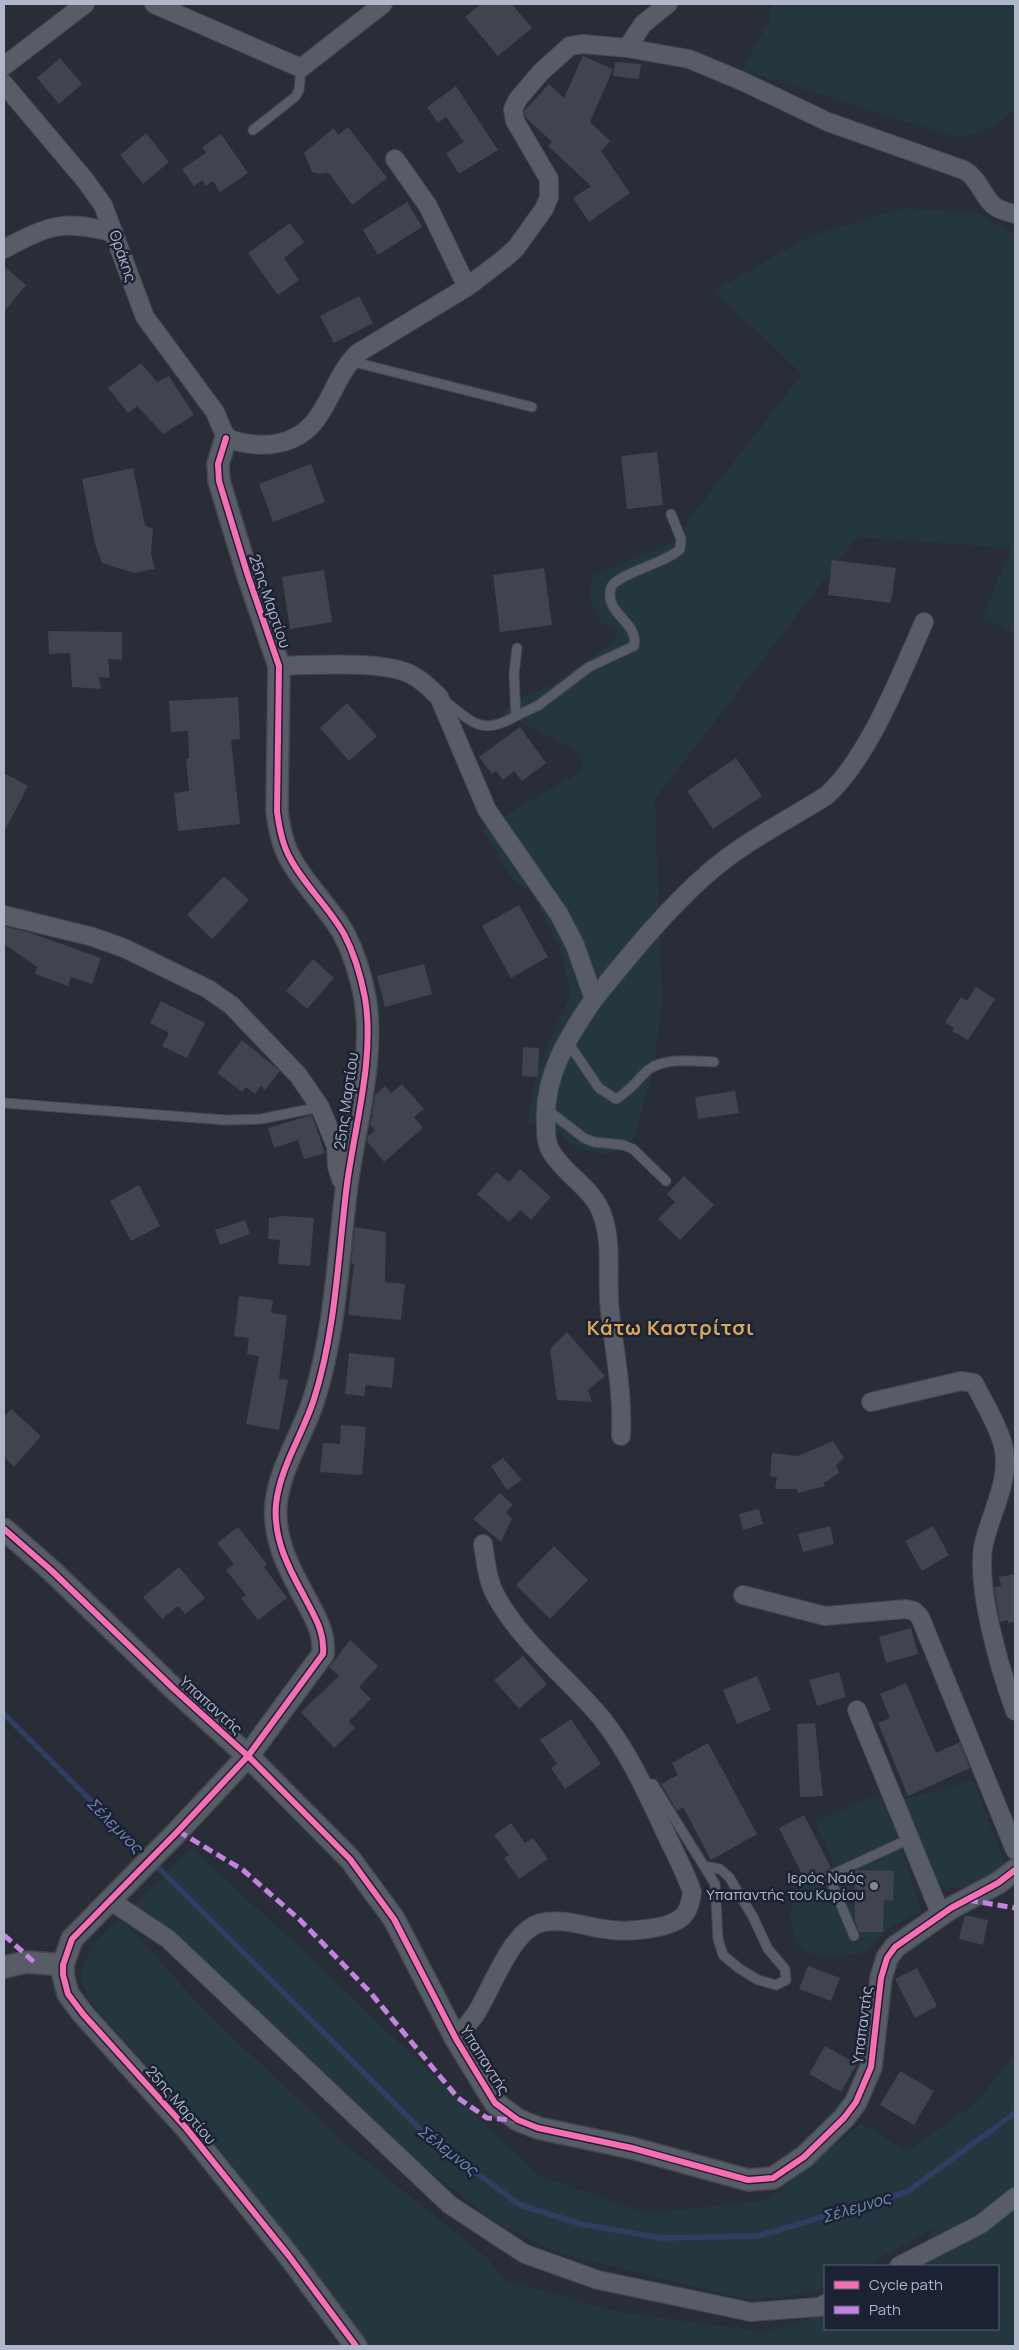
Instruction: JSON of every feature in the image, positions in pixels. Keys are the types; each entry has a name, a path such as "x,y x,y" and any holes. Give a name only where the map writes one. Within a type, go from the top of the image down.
{"street":[{"path":"4,66 85,4"},
{"path":"154,4 301,68 383,4"},
{"path":"627,48 643,24 668,4"},
{"path":"226,438 252,445 274,444 289,441 307,432 317,420 350,361 367,345 466,287 516,248 544,209 550,197 551,188 546,172 514,121 513,109 518,99 541,72 570,46 583,44 627,48 674,54 695,61 742,80 828,122 964,170 978,181 991,204 1000,210 1015,214"},
{"name":"Θράκης","path":"4,84 97,196 109,216 145,317 215,412 226,438"},
{"path":"395,159 428,206 466,287"},
{"path":"4,249 50,227 79,224 114,233"},
{"name":"25ης Μαρτίου","path":"111,1900 178,1832 248,1756 323,1654 324,1640 320,1627 283,1555 276,1528 276,1503 282,1479 314,1399 328,1339 367,1043 365,1000 357,965 344,934 290,858 280,831 277,811 279,666 248,576 219,481 218,464 226,438"},
{"path":"621,1436 623,1403 610,1312 608,1250 604,1219 590,1192 552,1154 546,1137 545,1108 553,1073 566,1041 594,999 632,952 706,874 739,850 826,796 838,786 862,751 893,691 924,622"},
{"path":"279,666 339,664 398,669 412,674 439,697 487,810 559,914 576,945 594,999"},
{"path":"4,915 93,937 124,948 208,989 230,1004 298,1075 320,1107 336,1146 337,1166 341,1179 348,1182"},
{"path":"871,1402 961,1381 974,1382 987,1409 1003,1445 1004,1473 983,1549 983,1594 1007,1690 1015,1711"},
{"name":"Υπαπαντής","path":"4,1529 52,1571 174,1689 248,1756 356,1867 394,1919 410,1946 456,2039 495,2103 518,2120 538,2128 632,2148 748,2180 772,2178 804,2157 844,2118 856,2102 871,2067 880,1978 887,1958 904,1940 941,1914 998,1883 1015,1870"},
{"path":"456,2039 475,2014 512,1949 528,1931 538,1924 552,1921 613,1930 643,1930 671,1923 683,1916 691,1902 692,1892 644,1784 602,1720 535,1647 496,1596 490,1580 483,1544"},
{"path":"743,1595 826,1616 906,1609 914,1610 920,1617 1015,1850"},
{"path":"857,1710 908,1839 941,1914"},
{"path":"4,1967 28,1962 62,1965 72,1939 111,1900 168,1940 450,2205 525,2254 598,2280 750,2312 819,2307 824,2304"},
{"name":"25ης Μαρτίου","path":"62,1965 68,1994 83,2014 186,2128 289,2256 356,2346"},
{"path":"901,2265 981,2224 1015,2197"}],"lane":[{"path":"253,130 295,97 299,90 301,68"},
{"path":"350,361 532,407"},
{"path":"439,697 477,724 492,728 538,705 589,667 634,646 633,631 612,605 610,597 611,588 617,580 660,563 680,549 681,539 672,514"},
{"path":"516,716 514,674 517,648"},
{"path":"566,1041 599,1088 610,1097 616,1099 627,1092 649,1070 658,1065 684,1061 714,1062"},
{"path":"4,1103 225,1120 261,1119 320,1107"},
{"path":"545,1108 584,1138 594,1142 623,1145 633,1149 666,1181"},
{"path":"644,1784 653,1784 715,1884 718,1939 723,1955 740,1970 758,1980 776,1985 786,1980 785,1968 768,1949 753,1917 729,1877 720,1869 704,1866"},
{"path":"854,1936 829,1876 908,1839"}],"shaded area":[{"path":"771,4 1015,4 1016,75 1014,107 996,125 980,132 955,137 742,70 770,19"},
{"path":"903,208 977,213 1015,235 1015,634 982,618 1011,548 857,537 655,799 662,1002 654,1067 635,1136 623,1151 601,1154 578,1148 548,1126 528,1124 533,1087 548,1044 571,994 560,948 533,894 511,878 482,829 584,770 577,750 501,712 522,698 552,685 615,641 617,630 601,623 590,599 592,576 671,543 802,374 714,291 810,236"},
{"path":"973,1780 1005,1864 989,1876 972,1885 963,1888 944,1886 934,1882 901,1800"},
{"path":"879,1794 898,1838 835,1866 815,1822"},
{"path":"899,1841 921,1912 886,1931 870,1951 833,1957 810,1953 801,1947 794,1937 791,1923 793,1901 799,1890 807,1883 832,1869"},
{"path":"192,1849 303,1951 539,2176 648,2213 768,2200 861,2123 907,2151 975,2104 1015,2054 1015,2346 364,2346 219,2148 88,1999 80,1972 93,1944 121,1918 205,2011 346,2145 487,2258 505,2280 619,2312 766,2332 824,2314 824,2330 999,2330 999,2265 916,2265 933,2229 866,2265 824,2265 824,2288 816,2292 749,2300 556,2252 493,2220 401,2150 133,1907"}],"building":[{"path":"481,4 512,4 532,28 498,56 465,17"},
{"path":"583,56 613,69 590,122 610,141 601,151 630,193 589,222 573,198 591,186 548,146 552,142 525,117 524,111 549,84 564,98"},
{"path":"60,58 82,84 59,104 37,78"},
{"path":"615,62 641,64 639,79 613,76"},
{"path":"456,86 498,150 459,174 446,153 464,142 446,117 438,123 427,107"},
{"path":"348,127 387,178 352,205 329,173 320,174 312,172 304,153 334,128 338,135"},
{"path":"146,133 169,162 143,184 120,155"},
{"path":"221,134 248,173 220,192 213,181 206,186 202,180 194,186 182,169 206,153 202,147"},
{"path":"407,202 422,227 378,255 363,230"},
{"path":"290,223 304,242 284,258 299,280 278,295 248,253"},
{"path":"4,266 26,285 4,312"},
{"path":"359,296 373,323 334,343 320,316"},
{"path":"141,363 157,382 169,376 194,415 163,434 137,406 128,413 108,388"},
{"path":"657,452 663,505 627,509 621,456"},
{"path":"311,464 325,502 273,522 259,484"},
{"path":"133,468 145,525 153,529 151,554 155,569 134,573 102,563 95,544 82,479"},
{"path":"832,560 896,568 891,603 828,595"},
{"path":"544,568 552,625 500,632 493,575"},
{"path":"324,570 332,622 290,629 282,577"},
{"path":"48,631 122,632 122,660 108,659 110,678 99,677 101,689 72,687 70,653 49,654"},
{"path":"238,697 240,739 231,740 240,824 178,831 174,793 189,791 186,759 189,759 188,731 171,732 169,701"},
{"path":"347,703 377,736 349,761 320,728"},
{"path":"520,727 546,763 522,781 514,771 503,780 496,771 492,774 479,757"},
{"path":"736,758 762,796 713,829 687,791"},
{"path":"4,773 28,786 4,832"},
{"path":"224,876 249,900 212,939 187,915"},
{"path":"519,905 548,957 511,978 482,926"},
{"path":"4,926 31,933 101,958 92,984 71,977 68,986 35,974 37,967 4,944"},
{"path":"313,959 334,978 307,1009 286,991"},
{"path":"424,964 432,994 385,1007 377,976"},
{"path":"976,987 995,999 968,1040 952,1031 954,1028 945,1022 961,997 967,1001"},
{"path":"161,1001 205,1023 187,1058 162,1046 169,1033 150,1023"},
{"path":"242,1040 280,1071 265,1090 261,1086 255,1094 246,1087 242,1092 217,1073"},
{"path":"523,1047 539,1048 538,1077 522,1076"},
{"path":"402,1084 424,1109 414,1117 423,1128 384,1162 367,1141 368,1136 375,1130 370,1124 375,1095 385,1086 391,1093"},
{"path":"735,1091 739,1113 698,1119 695,1097"},
{"path":"312,1115 325,1153 304,1159 298,1140 274,1148 268,1128"},
{"path":"520,1169 551,1197 531,1220 520,1210 509,1222 477,1194 497,1172 509,1182"},
{"path":"684,1176 714,1205 680,1240 658,1219 675,1202 667,1194"},
{"path":"139,1185 160,1226 131,1241 110,1201"},
{"path":"282,1216 314,1218 310,1266 278,1264 280,1240 268,1239 269,1218"},
{"path":"245,1220 250,1234 220,1245 215,1230"},
{"path":"355,1227 386,1232 385,1282 405,1284 401,1320 348,1315 354,1264 351,1263"},
{"path":"239,1296 273,1300 271,1313 287,1315 279,1379 288,1380 279,1430 246,1424 259,1356 247,1354 249,1338 234,1336"},
{"path":"567,1332 605,1376 588,1390 592,1402 557,1400 550,1349"},
{"path":"349,1353 395,1358 392,1388 366,1385 364,1396 345,1394"},
{"path":"11,1409 41,1436 14,1467 4,1457 4,1417"},
{"path":"341,1425 366,1427 362,1475 320,1472 323,1443 340,1444"},
{"path":"833,1441 844,1458 836,1466 839,1473 824,1483 825,1486 798,1493 797,1489 775,1489 777,1477 770,1476 772,1453 798,1456"},
{"path":"503,1458 522,1480 507,1490 491,1466"},
{"path":"500,1493 513,1505 506,1512 512,1519 501,1542 473,1519"},
{"path":"759,1509 763,1524 743,1530 739,1514"},
{"path":"830,1526 834,1544 803,1552 798,1534"},
{"path":"933,1526 949,1555 922,1571 905,1541"},
{"path":"238,1527 267,1564 264,1567 287,1598 258,1620 241,1598 246,1595 226,1570 234,1564 217,1543"},
{"path":"554,1546 588,1580 550,1619 516,1585"},
{"path":"179,1567 205,1598 185,1614 178,1606 162,1619 143,1597"},
{"path":"1015,1574 1015,1622 1008,1623 1008,1620 1000,1622 994,1587 1001,1586 999,1577"},
{"path":"911,1628 918,1654 886,1663 879,1637"},
{"path":"350,1640 378,1666 359,1687 371,1699 349,1721 355,1728 334,1748 301,1712 339,1676 329,1667"},
{"path":"523,1656 547,1684 519,1709 494,1680"},
{"path":"839,1672 846,1697 817,1706 809,1680"},
{"path":"757,1676 771,1710 737,1724 723,1690"},
{"path":"906,1683 936,1753 960,1742 970,1768 908,1796 878,1723 890,1718 880,1694"},
{"path":"571,1719 601,1764 565,1789 551,1768 557,1764 540,1740"},
{"path":"815,1723 823,1796 800,1797 797,1724"},
{"path":"708,1743 757,1834 711,1860 683,1807 677,1811 661,1784 678,1775 672,1763"},
{"path":"804,1815 831,1868 807,1884 779,1828"},
{"path":"511,1823 525,1843 533,1838 548,1859 519,1879 504,1858 509,1855 494,1835"},
{"name":"Ιερός Ναός Υπαπαντής του Κυρίου","path":"855,1871 894,1871 893,1901 884,1900 883,1932 859,1932 855,1921"},
{"path":"965,1915 988,1920 983,1945 959,1939"},
{"path":"808,1966 840,1978 831,2001 799,1989"},
{"path":"917,1968 937,2006 915,2018 895,1979"},
{"path":"825,2046 857,2064 841,2092 809,2074"},
{"path":"900,2071 934,2091 914,2125 880,2105"}],"waterway":[{"name":"Σέλεμνος","path":"4,1714 428,2137 520,2205 581,2224 660,2238 758,2236 907,2192 1015,2113"}],"marked path":[{"path":"178,1831 243,1870 300,1920 369,1991 458,2098 487,2118 515,2120"},
{"path":"968,1900 1015,1908"},
{"path":"4,1935 34,1962"}],"cycle path":[{"path":"226,438 218,464 219,481 248,576 279,666 277,811 281,835 287,853 296,868 338,924 348,941 365,998 367,1020 366,1067 347,1184 332,1319 327,1346 314,1399 282,1477 276,1504 279,1540 292,1574 321,1631 323,1654 248,1756 178,1831 72,1939 63,1965 63,1975 68,1994 83,2014 186,2128 289,2256 356,2346"},
{"path":"4,1529 52,1571 174,1689 248,1756 350,1859 394,1919 456,2039 495,2103 518,2120 538,2128 632,2148 748,2180 773,2178 804,2157 844,2118 856,2102 871,2067 881,1978 887,1958 895,1947 951,1908 998,1883 1015,1870"}],"place":[{"name":"Ιερός Ναός Υπαπαντής του Κυρίου","path":"874,1886"}],"district":[{"name":"Κάτω Καστρίτσι","path":"671,1327"}]}
